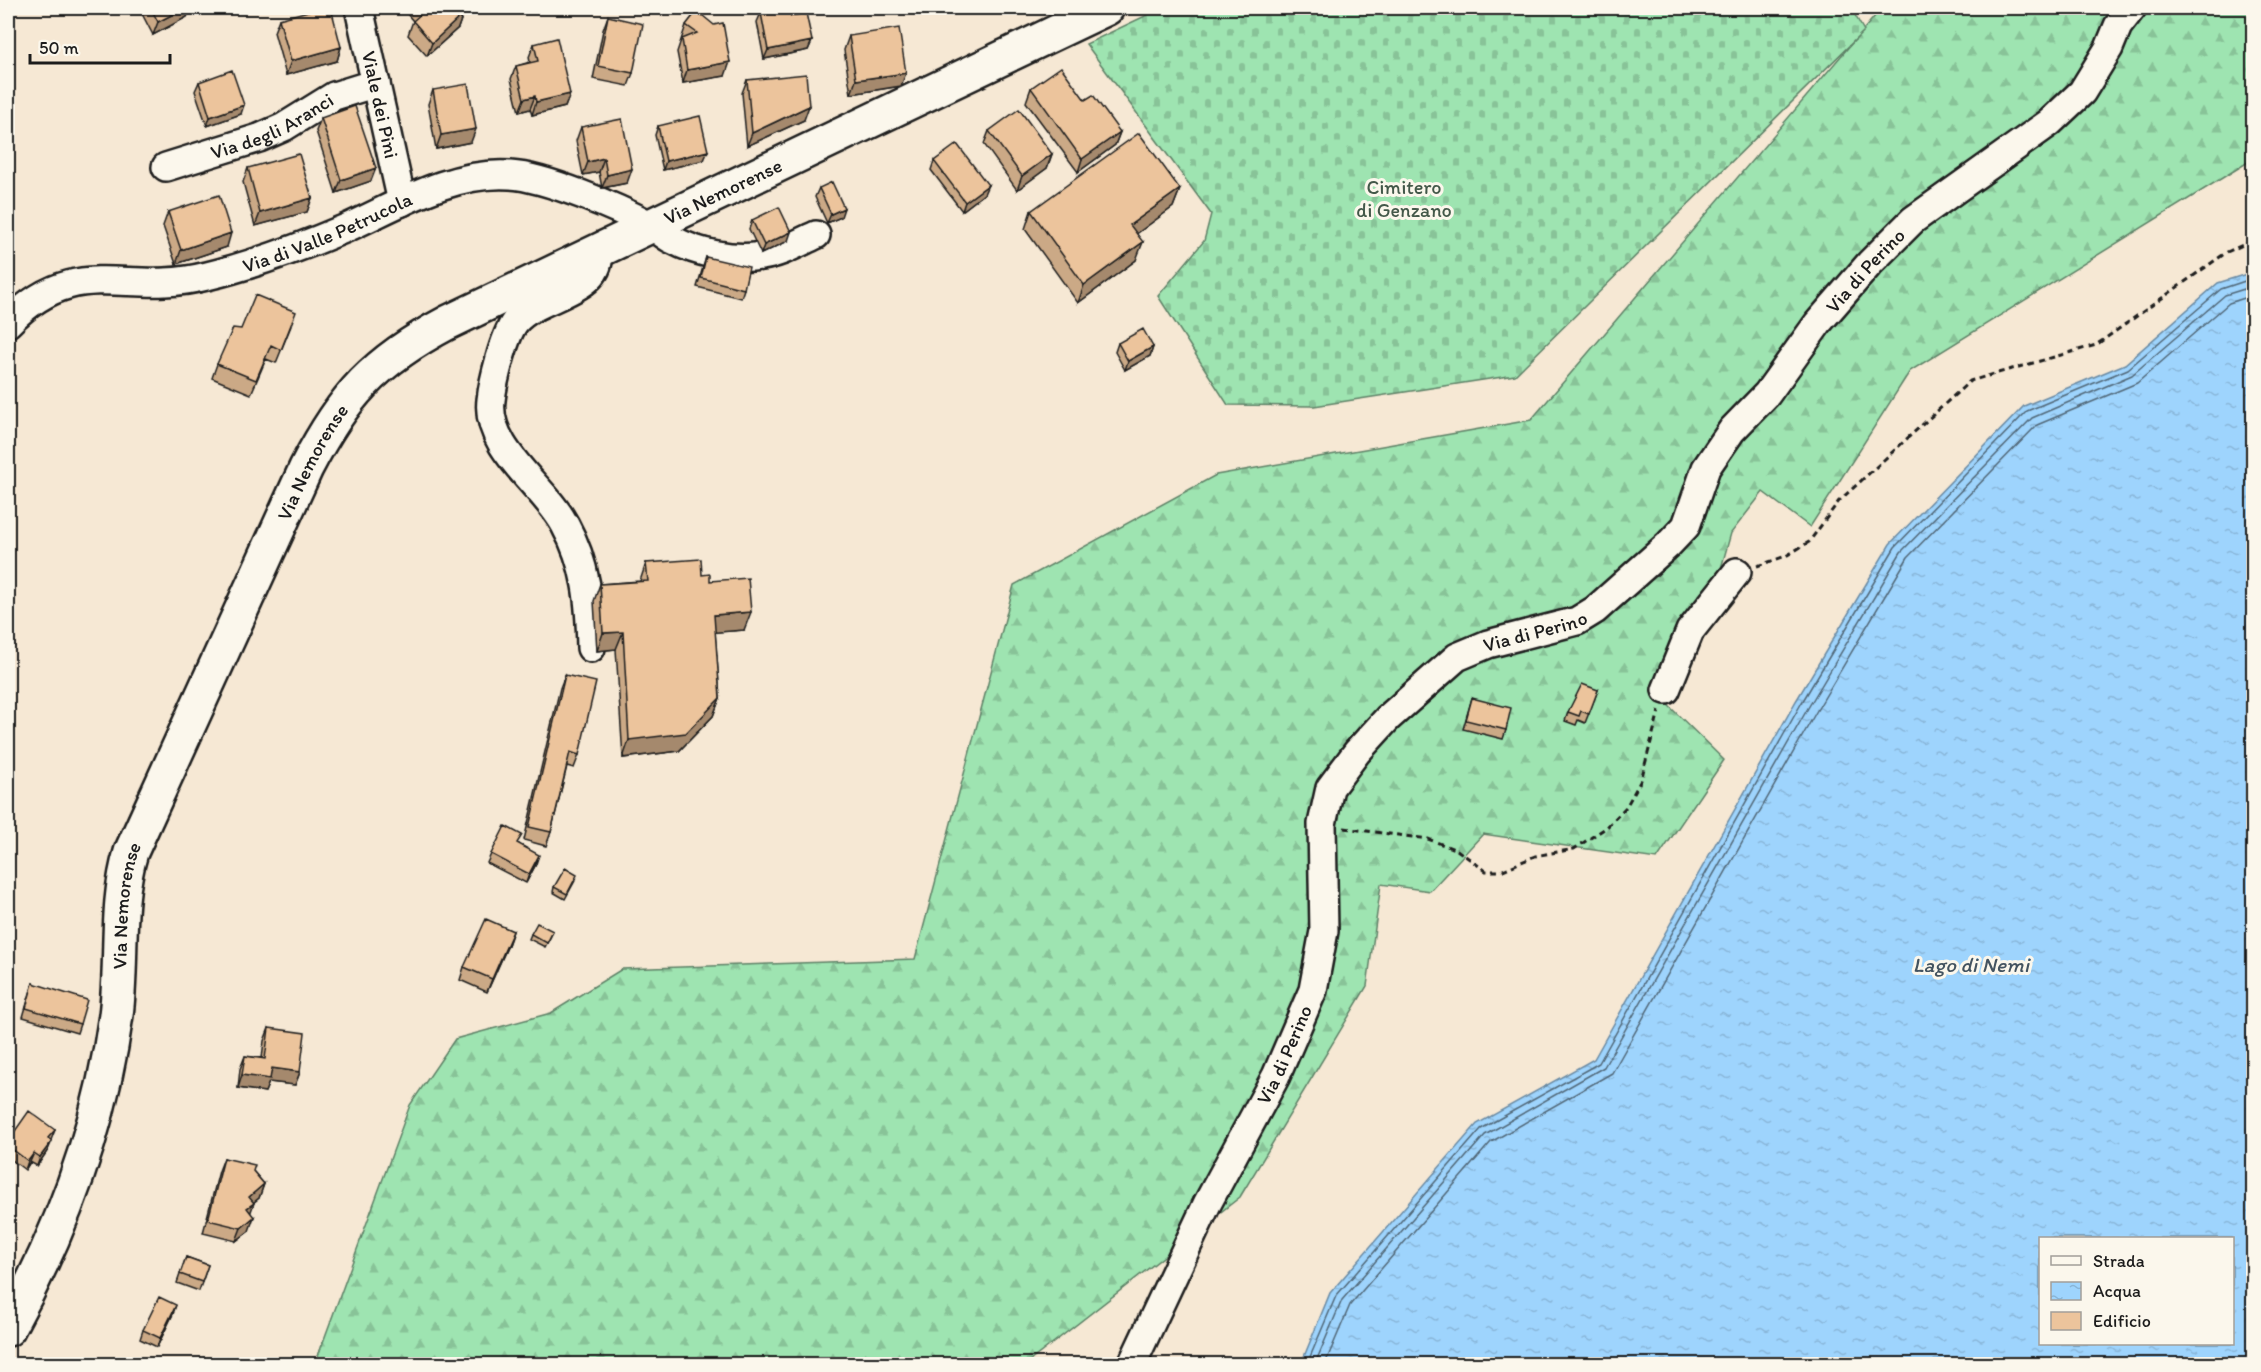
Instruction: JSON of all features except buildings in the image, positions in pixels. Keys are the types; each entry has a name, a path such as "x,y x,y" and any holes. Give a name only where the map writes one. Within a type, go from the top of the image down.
{"main road":[{"name":"Via Nemorense","path":"8,1329 34,1279 61,1218 78,1169 100,1090 116,1017 124,886 131,852 319,442 353,392 396,354 441,326 1107,8"}],"street":[{"name":"Viale dei Pini","path":"359,8 402,202"},
{"name":"Via di Perino","path":"1132,1365 1207,1204 1276,1076 1313,990 1324,931 1322,824 1330,788 1380,727 1430,679 1457,657 1488,644 1577,621 1595,610 1668,545 1686,526 1706,468 1732,430 1767,394 1826,314 1913,220 2049,123 2082,92 2132,8"},
{"name":"Via degli Aranci","path":"166,167 271,133 334,96 376,83"},
{"name":"Via di Valle Petrucola","path":"8,323 40,296 62,285 96,280 173,283 207,276 303,246 402,202 472,177 516,175 560,187 650,225 673,240 694,249 746,257 772,254 816,235"},
{"path":"591,648 587,583 572,539 554,507 497,437 490,411 493,389 513,325 526,312 588,280 599,263 598,250"},
{"path":"1666,690 1690,631 1737,572"}],"path":[{"path":"1737,572 1786,556 1809,542 1839,501 1970,381 2096,345 2227,252 2253,240"},
{"path":"1322,824 1428,839 1457,850 1486,871 1501,872 1535,856 1574,849 1606,827 1626,807 1641,780 1648,745 1666,690"}],"green space":[{"name":"Cimitero di Genzano","path":"1162,8 1851,8 1864,31 1515,375 1314,406 1228,405 1158,296 1204,241 1211,214 1086,44"},
{"path":"1887,8 2253,8 2253,159 1910,371 1810,527 1763,492 1731,533 1709,611 1661,678 1666,703 1724,760 1657,859 1483,834 1430,891 1381,884 1367,986 1240,1197 1026,1364 315,1364 410,1105 455,1039 551,1013 622,969 915,959 1014,585 1216,475 1531,420 1875,16"}],"water":[{"name":"Lago di Nemi","path":"2253,272 2253,1364 1301,1364 1330,1293 1477,1124 1594,1059 1796,701 1890,544 2024,406 2125,364 2218,283"}]}
